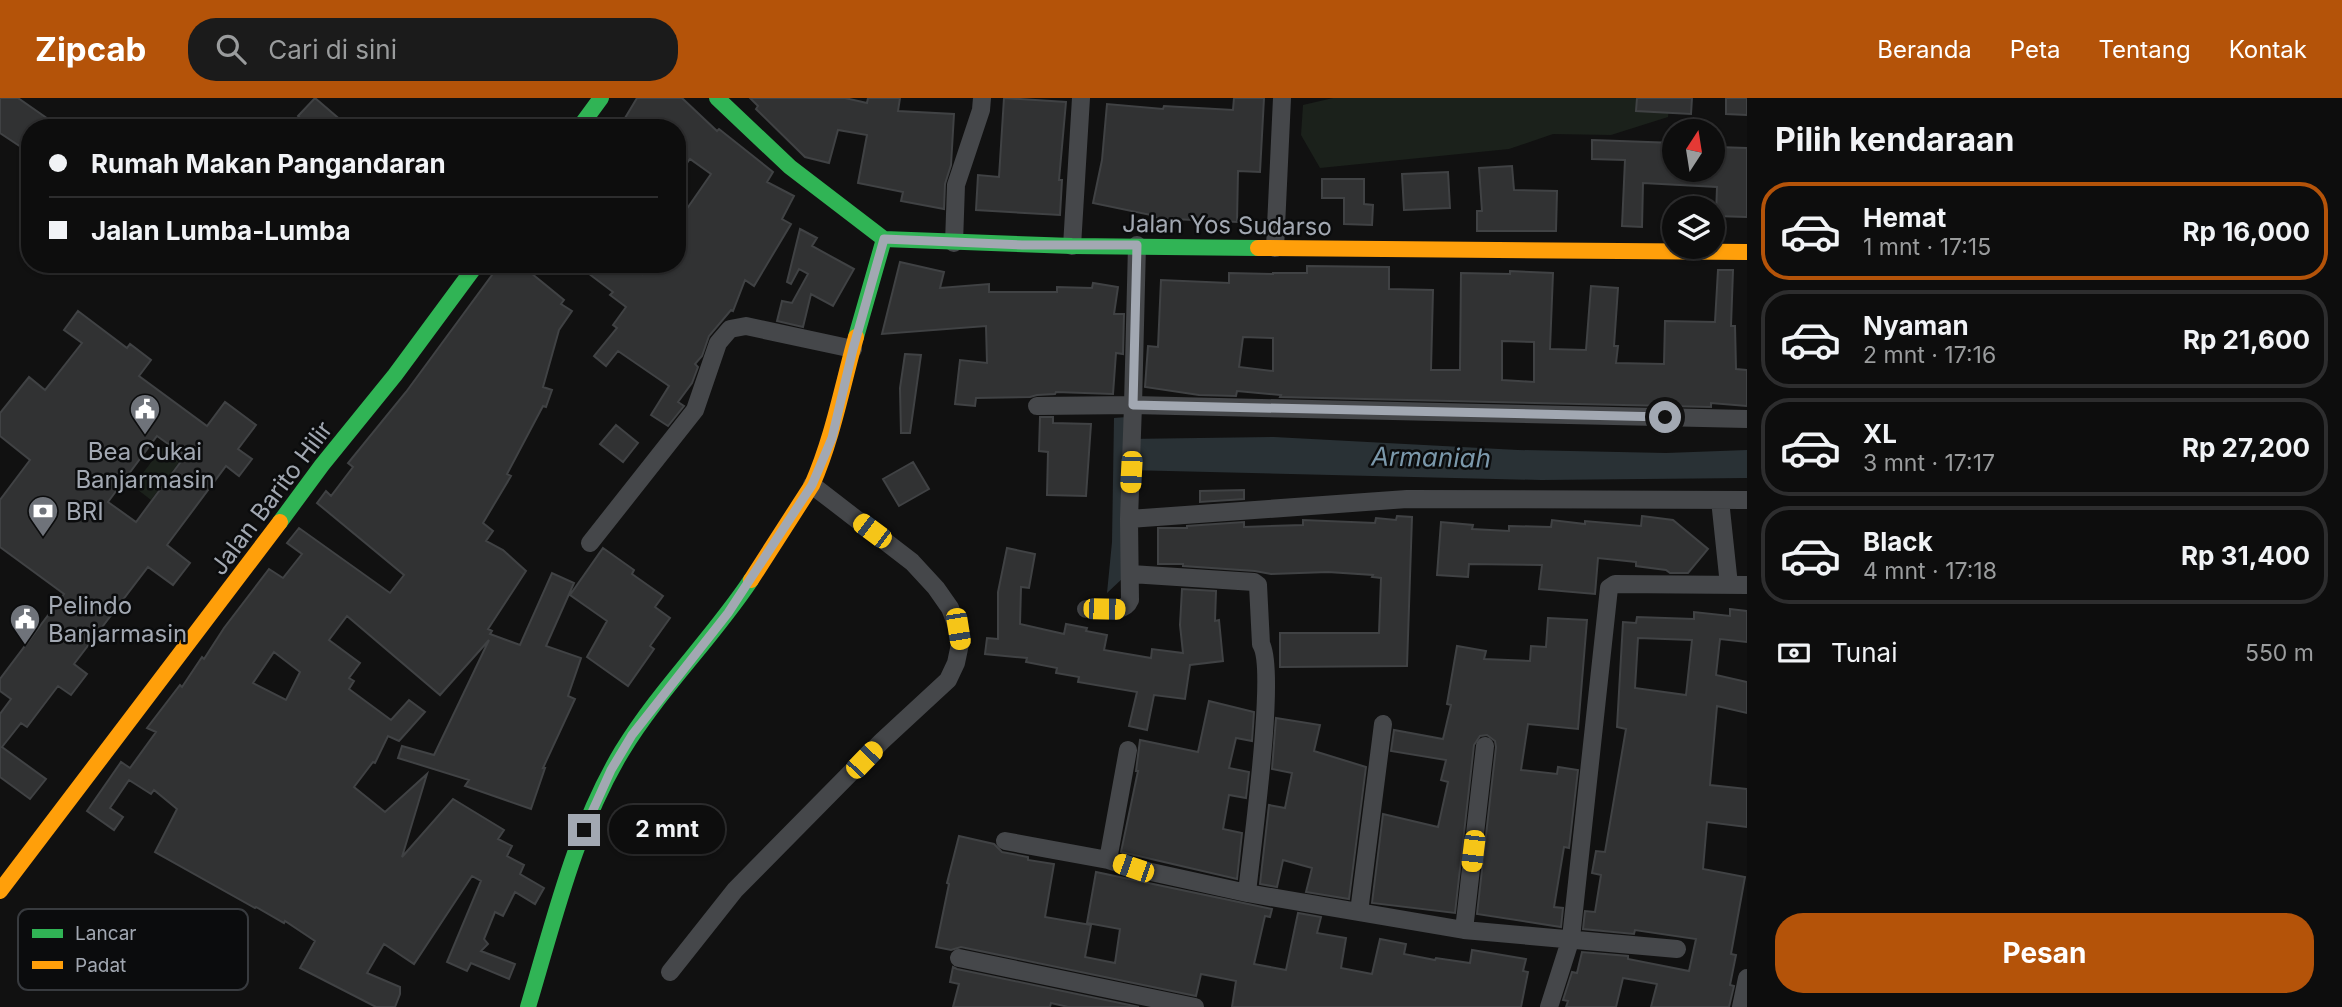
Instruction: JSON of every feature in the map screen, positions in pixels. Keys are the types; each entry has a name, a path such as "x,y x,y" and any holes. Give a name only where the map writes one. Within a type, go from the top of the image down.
{"main road":[{"path":"586,119 601,98"},
{"path":"528,1007 577,849 591,811 611,770 632,735 728,613 812,485 832,438 853,349 884,239 790,167 717,98"},
{"name":"Jalan Yos Sudarso","path":"884,239 1072,246 1747,252"},
{"name":"Jalan Barito Hilir","path":"0,891 234,585 322,465 396,375 470,273"}],"street":[{"path":"954,243 956,185 981,110 982,98"},
{"path":"1072,246 1081,98"},
{"path":"1275,248 1282,98"},
{"path":"1086,609 1126,607 1130,600 1129,519 1137,245"},
{"path":"590,543 695,410 718,343 730,329 746,326 853,349"},
{"path":"1037,406 1133,405 1747,419"},
{"path":"670,972 735,890 882,741 948,680 956,663 960,645 958,629 950,608 936,588 912,562 812,485"},
{"path":"1129,519 1407,499 1747,500"},
{"path":"1549,1007 1571,938 1609,588 1615,584 1738,585 1720,500"},
{"path":"1131,574 1254,582 1258,585 1261,644 1265,650 1267,678 1247,892"},
{"path":"1359,912 1383,724"},
{"path":"1464,930 1485,746"},
{"path":"1108,860 1128,750"},
{"path":"1005,841 1108,860 1133,868 1247,892 1464,930 1677,949"},
{"path":"959,958 1195,1007"},
{"path":"1741,1007 1747,978"}],"shaded area":[{"path":"1333,98 1670,98 1668,117 1611,135 1553,134 1509,149 1320,168 1301,135 1303,105"},
{"path":"162,448 180,461 151,500 133,486"}],"water":[{"name":"Armaniah","path":"1127,417 1127,439 1274,437 1518,450 1666,453 1747,450 1747,478 1541,480 1127,470 1123,578 1107,593 1112,542 1114,418"}],"building":[{"path":"0,98 18,98 48,119 21,119 21,147 0,133"},
{"path":"315,98 340,119 301,119 298,116"},
{"path":"637,98 682,98 717,131 719,129 773,172 767,182 794,196 782,219 791,224 754,286 745,280 733,311 731,310 709,336 702,356 695,364 698,367 692,383 678,402 684,406 668,426 651,415 669,386 618,351 606,366 594,356 617,328 613,325 626,307 610,295 613,292 588,273 686,273 686,210 711,174 690,159 686,164 686,119 624,119"},
{"path":"750,98 845,98 867,103 868,98 900,98 898,111 954,114 951,165 945,184 944,209 901,201 903,192 858,183 867,135 838,130 829,163 805,157 756,109 758,106"},
{"path":"1004,98 1066,102 1059,180 1062,180 1060,215 976,210 978,175 999,177"},
{"path":"1234,98 1264,98 1260,172 1238,171 1237,222 1151,218 1151,215 1093,203 1102,160 1107,104 1163,109 1164,106 1233,110"},
{"path":"1637,98 1692,98 1691,114 1636,111"},
{"path":"1726,98 1747,98 1747,115 1726,114"},
{"path":"1592,140 1662,143 1662,182 1726,182 1726,147 1747,148 1747,217 1725,216 1725,196 1717,196 1717,187 1643,183 1642,227 1622,226 1625,160 1592,159"},
{"path":"1512,166 1514,190 1557,191 1556,231 1477,231 1477,211 1482,211 1479,168"},
{"path":"1448,172 1450,208 1404,210 1402,174"},
{"path":"1322,179 1364,179 1364,204 1373,205 1372,225 1344,224 1344,198 1322,198"},
{"path":"800,229 817,238 812,246 854,269 833,306 811,294 803,327 777,321 782,301 792,303 808,274 799,269 791,284 787,282"},
{"path":"900,262 944,272 940,288 989,284 989,292 1057,292 1057,287 1092,288 1093,283 1118,287 1114,314 1124,314 1123,354 1116,353 1113,394 1056,392 1030,397 976,398 975,406 955,404 960,360 987,363 986,326 882,334"},
{"path":"1307,266 1389,267 1389,289 1433,290 1431,370 1460,370 1461,273 1553,273 1550,349 1586,350 1591,286 1618,288 1614,346 1618,346 1616,363 1664,364 1665,321 1715,322 1718,270 1733,270 1731,326 1735,326 1736,369 1747,370 1747,406 1711,403 1711,407 1280,397 1281,395 1237,391 1236,396 1199,395 1145,387 1148,346 1158,347 1161,280 1229,283 1229,273 1307,273","holes":["1243,337 1273,338 1273,371 1239,367","1502,341 1534,342 1534,382 1502,380"]},
{"path":"493,273 531,273 564,300 561,304 572,311 559,330 543,387 552,390 546,407 543,406 507,474 511,476 483,523 493,531 486,541 503,550 526,571 488,629 492,631 490,634 520,645 552,573 574,583 546,646 581,658 568,696 575,699 543,768 531,809 465,786 469,780 398,758 402,746 434,755 489,640 440,695 347,616 329,640 360,663 349,678 354,681 349,689 391,720 409,700 425,712 399,741 388,736 375,763 373,762 354,787 385,812 427,774 402,857 453,799 504,830 498,839 512,846 507,856 524,865 520,874 544,888 535,904 515,892 503,916 495,912 484,939 488,944 481,951 515,964 509,979 471,963 467,971 447,962 481,881 472,876 414,964 384,944 367,973 400,987 400,994 395,1007 376,1007 300,968 315,941 285,921 284,923 255,908 155,852 177,809 154,790 151,794 129,780 110,808 123,817 114,830 87,811 121,762 130,768 156,732 147,728 180,685 182,687 202,657 204,659 269,569 283,578 302,554 287,543 299,528 390,593 404,575 317,503 326,491 331,496 353,467 348,463 406,392","holes":["274,652 300,672 286,700 253,683"]},
{"path":"78,311 127,348 130,344 151,360 139,376 207,426 225,402 256,425 238,449 252,459 239,476 226,466 167,545 190,563 173,585 148,567 74,664 87,674 71,695 58,686 27,727 21,723 2,747 46,779 30,799 0,777 0,714 11,699 0,691 0,679 64,594 0,547 0,500 30,460 0,436 0,413 29,377 45,390 82,343 64,330","holes":["157,436 185,456 136,522 108,502"]},
{"path":"905,354 921,355 910,433 901,433 900,388"},
{"path":"1040,417 1053,417 1053,423 1091,424 1086,496 1047,495 1048,452 1039,451"},
{"path":"616,425 638,443 623,462 600,444"},
{"path":"913,462 929,489 899,506 883,479"},
{"path":"1244,490 1244,499 1200,502 1200,491"},
{"path":"1397,516 1412,517 1407,666 1280,667 1280,633 1379,633 1381,578 1328,572 1271,574 1183,564 1158,564 1158,528 1244,522 1244,527 1303,525 1303,520 1375,523 1376,518 1396,520"},
{"path":"1642,516 1673,520 1708,549 1688,573 1670,573 1666,570 1636,566 1636,562 1598,558 1595,594 1539,589 1542,565 1469,564 1468,577 1437,575 1441,522 1473,525 1472,529 1509,531 1509,526 1551,527 1552,520 1641,526"},
{"path":"603,548 634,570 632,574 663,596 655,607 670,618 650,646 654,649 628,686 587,657 607,621 570,595"},
{"path":"1007,548 1035,554 1029,588 1021,587 1020,624 1064,634 1066,624 1087,628 1086,631 1107,635 1104,650 1151,658 1152,649 1183,653 1180,625 1182,589 1216,591 1215,621 1219,620 1223,661 1190,665 1185,699 1154,695 1147,730 1129,726 1137,692 1078,682 1079,677 1056,673 1057,668 1026,662 1027,658 985,654 987,638 998,639 998,592"},
{"path":"1730,609 1747,611 1747,642 1720,639 1716,675 1747,682 1747,713 1717,706 1710,785 1747,789 1747,827 1707,822 1703,869 1745,877 1731,954 1736,955 1730,985 1734,986 1729,1007 1651,1007 1657,984 1623,978 1616,1007 1566,1007 1568,1001 1563,1000 1572,972 1577,973 1582,952 1628,956 1628,959 1689,971 1696,939 1635,930 1634,934 1583,929 1585,911 1595,912 1601,875 1592,873 1596,851 1605,852 1626,729 1617,727 1623,622 1636,623 1637,617 1694,619 1694,612 1730,616","holes":["1638,638 1692,640 1686,695 1635,688"]},
{"path":"1548,618 1587,620 1578,729 1528,724 1521,770 1557,774 1558,767 1578,770 1569,848 1564,847 1554,907 1563,908 1561,927 1477,914 1496,747 1495,741 1487,735 1480,736 1474,745 1455,913 1372,903 1383,814 1438,827 1448,782 1441,780 1446,760 1391,751 1394,730 1443,739 1451,705 1447,704 1457,646 1486,651 1484,659 1530,661 1531,646 1546,647"},
{"path":"1209,701 1254,712 1252,741 1236,738 1229,768 1249,772 1246,798 1229,795 1223,829 1242,833 1237,879 1121,852 1138,771 1140,740 1198,752"},
{"path":"1276,718 1320,725 1314,751 1366,767 1349,899 1306,892 1312,868 1283,860 1277,887 1260,884 1269,805 1285,808 1292,773 1272,769"},
{"path":"959,836 994,844 1002,852 1028,857 1028,860 1054,864 1045,917 1091,925 1085,957 1115,963 1120,929 1087,923 1096,872 1272,909 1270,917 1265,916 1254,964 1286,970 1298,913 1321,917 1317,933 1346,938 1341,968 1372,974 1380,939 1406,944 1404,954 1435,960 1470,963 1472,950 1526,959 1523,971 1528,972 1521,1007 1232,1007 1236,981 1201,974 1196,996 961,947 951,950 936,947 949,884 947,883"},
{"path":"953,967 1139,1007 1068,1007 1051,1003 1050,1007 953,1007 959,984 950,982"}],"traffic: fast":[{"path":"586,119 601,98"},
{"path":"717,98 790,167 884,239"},
{"path":"856,337 884,239 1072,246 1258,248"},
{"path":"280,522 470,273"},
{"path":"528,1007 578,844 606,781 622,751 652,707 751,580"}],"traffic: slow":[{"path":"1258,248 1747,252"},
{"path":"751,580 812,485 831,430 856,337"},
{"path":"0,891 280,522"}],"place":[{"name":"Bea Cukai Banjarmasin","path":"145,436"},
{"name":"BRI","path":"43,538"},
{"name":"Pelindo Banjarmasin","path":"25,646"}],"route":[{"path":"584,830 611,770 632,735 728,613 812,485 832,438 853,349 884,239 1022,245 1137,245 1133,405 1665,417"}]}
